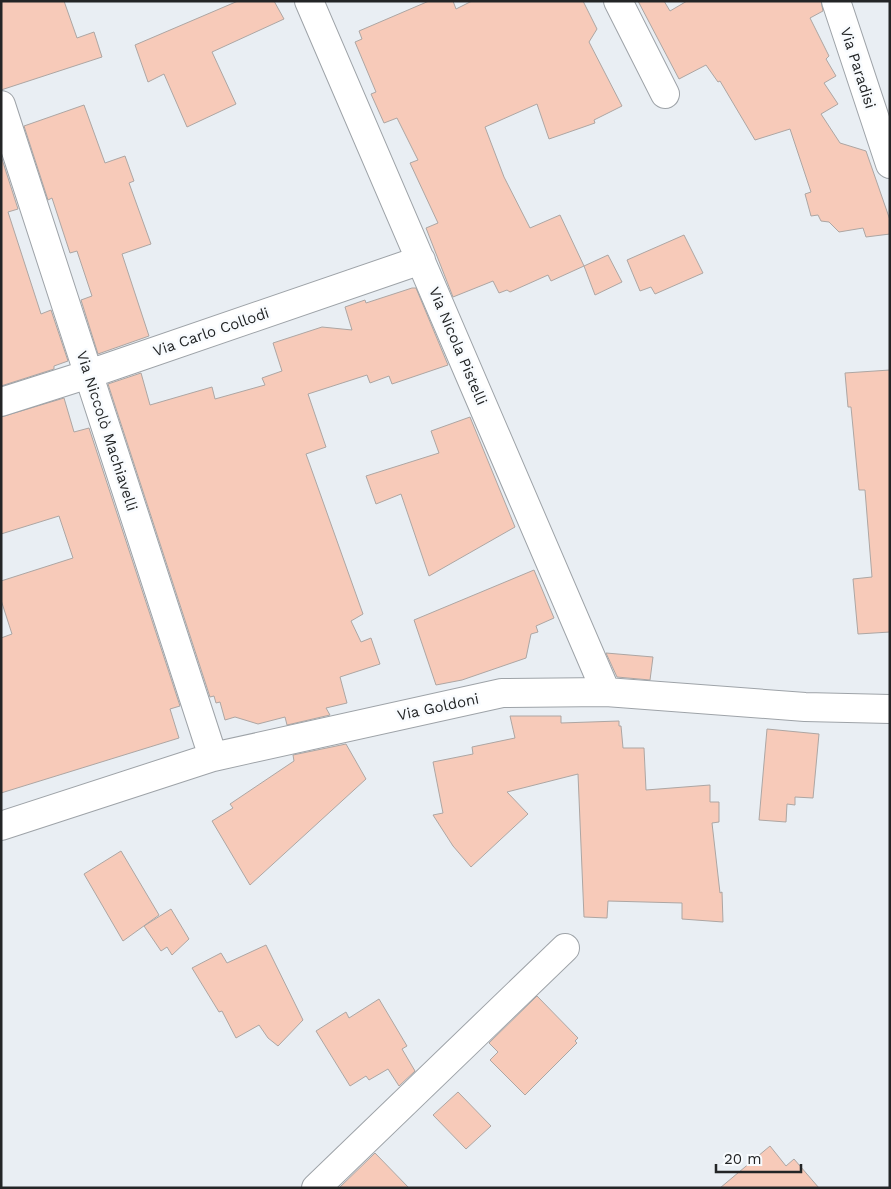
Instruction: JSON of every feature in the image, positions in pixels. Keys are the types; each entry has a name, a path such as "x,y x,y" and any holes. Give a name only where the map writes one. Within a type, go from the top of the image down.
{"street":[{"name":"Via Nicola Pistelli","path":"309,1 606,692"},
{"path":"618,1 665,94"},
{"name":"Via Paradisi","path":"836,1 890,164"},
{"name":"Via Niccolò Machiavelli","path":"1,104 213,757"},
{"name":"Via Carlo Collodi","path":"1,402 421,260"},
{"name":"Via Goldoni","path":"1,826 213,757 502,693 606,692 805,707 890,709"},
{"path":"316,1188 566,948"}],"building":[{"path":"1,1 64,1 77,38 94,32 102,57 1,90"},
{"path":"238,1 274,1 284,19 212,52 236,104 187,127 164,74 148,82 135,45"},
{"path":"429,1 453,1 456,9 472,1 583,1 597,29 589,42 622,106 594,120 595,123 549,139 537,104 485,127 504,177 530,228 560,215 584,266 551,281 548,275 510,292 507,290 499,293 493,281 453,297 426,228 438,223 410,163 418,160 397,118 384,123 371,94 376,92 355,42 362,39 359,31"},
{"path":"638,1 664,1 670,11 687,1 821,1 823,11 810,18 829,56 826,59 836,76 824,83 838,104 821,114 840,143 866,151 890,220 890,234 866,237 863,228 839,232 829,222 821,221 818,215 811,216 805,194 811,192 790,129 755,140 720,81 718,82 706,65 679,79"},
{"path":"84,105 105,163 125,156 134,181 129,183 151,244 122,254 149,336 98,354 81,300 92,296 77,251 70,253 52,198 48,200 24,126"},
{"path":"1,156 18,209 8,212 41,314 51,310 68,361 54,366 54,369 1,386"},
{"path":"684,235 703,273 655,294 651,287 640,291 627,260"},
{"path":"608,255 622,282 595,295 584,266"},
{"path":"416,288 448,365 392,384 389,376 370,383 367,375 308,394 326,447 306,454 363,614 351,621 361,642 371,638 380,664 340,677 347,703 326,708 330,715 287,725 285,717 258,724 235,717 225,720 220,702 216,703 214,696 210,697 108,384 141,373 150,405 212,387 215,399 265,385 262,378 282,371 273,343 322,327 352,330 345,307 365,300 366,303"},
{"path":"890,370 890,632 858,634 853,579 872,577 865,490 859,490 851,407 848,407 845,373"},
{"path":"64,398 74,432 89,428 180,706 170,709 179,738 1,793 1,638 12,634 1,600 1,581 73,558 59,516 1,534 1,417"},
{"path":"470,417 515,527 429,576 401,494 376,504 366,476 439,453 431,431"},
{"path":"534,570 554,618 536,626 538,632 531,634 526,658 462,680 436,685 414,620"},
{"path":"606,653 653,657 650,680 617,677"},
{"path":"510,716 561,716 561,723 619,721 623,748 644,748 646,790 710,785 710,802 719,802 719,822 712,823 720,893 722,892 723,922 682,919 682,903 608,901 607,918 584,917 578,774 507,792 528,814 471,867 453,846 433,815 443,813 433,762 473,754 472,747 515,738"},
{"path":"767,729 819,734 813,798 795,797 795,805 787,804 786,822 759,820"},
{"path":"346,744 366,779 250,885 212,821 233,808 230,804 294,761 293,755"},
{"path":"121,851 159,915 123,941 84,874"},
{"path":"171,909 189,939 172,955 167,947 161,951 144,926"},
{"path":"266,945 303,1020 278,1046 268,1038 259,1025 236,1038 222,1011 219,1012 192,968 221,953 227,963"},
{"path":"537,996 578,1038 575,1041 577,1043 525,1095 490,1060 498,1052 489,1043"},
{"path":"379,999 407,1046 402,1049 415,1071 399,1086 388,1069 369,1080 366,1076 350,1086 316,1031 346,1012 349,1018"},
{"path":"458,1092 491,1126 466,1149 433,1115"},
{"path":"770,1146 786,1166 794,1159 819,1188 720,1188"},
{"path":"375,1153 409,1188 339,1188"}]}
